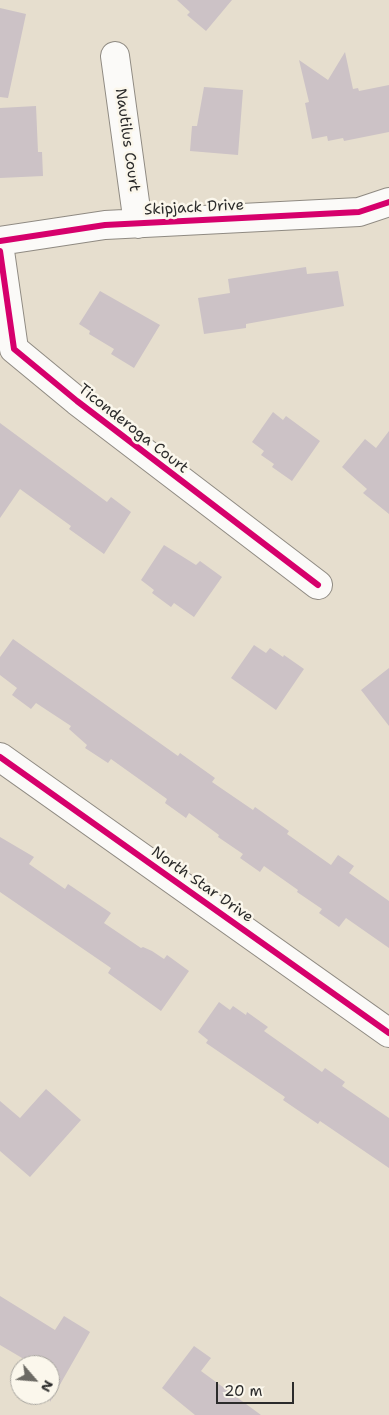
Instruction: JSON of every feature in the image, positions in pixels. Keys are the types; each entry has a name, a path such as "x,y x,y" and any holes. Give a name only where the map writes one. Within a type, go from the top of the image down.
{"street":[{"name":"Nautilus Court","path":"116,56 138,224"},
{"name":"Skipjack Drive","path":"0,241 105,225 359,212 389,202"},
{"name":"Ticonderoga Court","path":"0,251 14,349 76,401 318,586"},
{"name":"North Star Drive","path":"0,757 389,1032"}],"building":[{"path":"177,0 232,0 206,31 187,15 190,12"},
{"path":"0,8 26,14 8,98 0,97"},
{"path":"345,52 353,89 358,88 359,91 389,85 389,132 344,141 343,138 328,141 327,136 312,139 305,103 309,102 299,60 328,80"},
{"path":"204,87 243,90 238,155 190,151 192,126 197,126"},
{"path":"36,106 38,152 42,152 43,176 0,178 0,108"},
{"path":"306,267 307,274 338,271 344,306 246,324 246,328 204,334 198,298 230,293 228,279"},
{"path":"100,291 160,325 134,368 111,354 114,349 89,334 90,331 79,324"},
{"path":"273,412 283,420 286,416 320,441 292,481 272,467 274,464 261,455 264,451 252,442"},
{"path":"0,423 107,502 111,497 131,512 104,554 69,529 71,526 20,489 0,518"},
{"path":"389,431 389,514 363,493 367,489 342,467 365,439 376,448"},
{"path":"164,545 196,565 200,561 222,577 194,617 174,603 171,607 152,593 154,590 141,580"},
{"path":"13,639 178,756 180,753 215,778 212,782 253,810 255,807 289,831 287,834 331,865 338,855 354,866 349,873 389,901 389,948 346,918 339,927 319,913 322,909 264,866 260,872 240,858 243,854 218,837 219,835 189,813 186,818 165,803 167,799 111,759 108,763 85,748 87,745 69,729 71,726 36,703 31,709 12,695 17,688 0,675 0,657"},
{"path":"254,645 266,653 270,648 304,669 276,710 231,678"},
{"path":"389,668 389,726 361,690"},
{"path":"0,837 34,857 29,864 65,889 68,884 111,913 104,923 141,948 152,951 164,959 167,955 189,971 161,1011 108,973 111,968 0,892"},
{"path":"219,1002 230,1010 233,1006 246,1015 247,1012 268,1027 264,1031 322,1072 325,1068 345,1082 342,1086 389,1118 389,1168 320,1121 318,1124 283,1100 285,1097 206,1043 208,1040 198,1032"},
{"path":"46,1089 81,1120 30,1177 0,1151 0,1101 20,1118"},
{"path":"0,1296 55,1330 64,1316 90,1332 60,1384 60,1355 17,1355 0,1345"},
{"path":"194,1346 211,1358 201,1371 261,1415 195,1415 162,1388"}],"cycle path":[{"path":"0,241 105,225 359,212 389,202"},
{"path":"0,251 14,349 77,401 318,585"},
{"path":"0,757 389,1033"}]}
